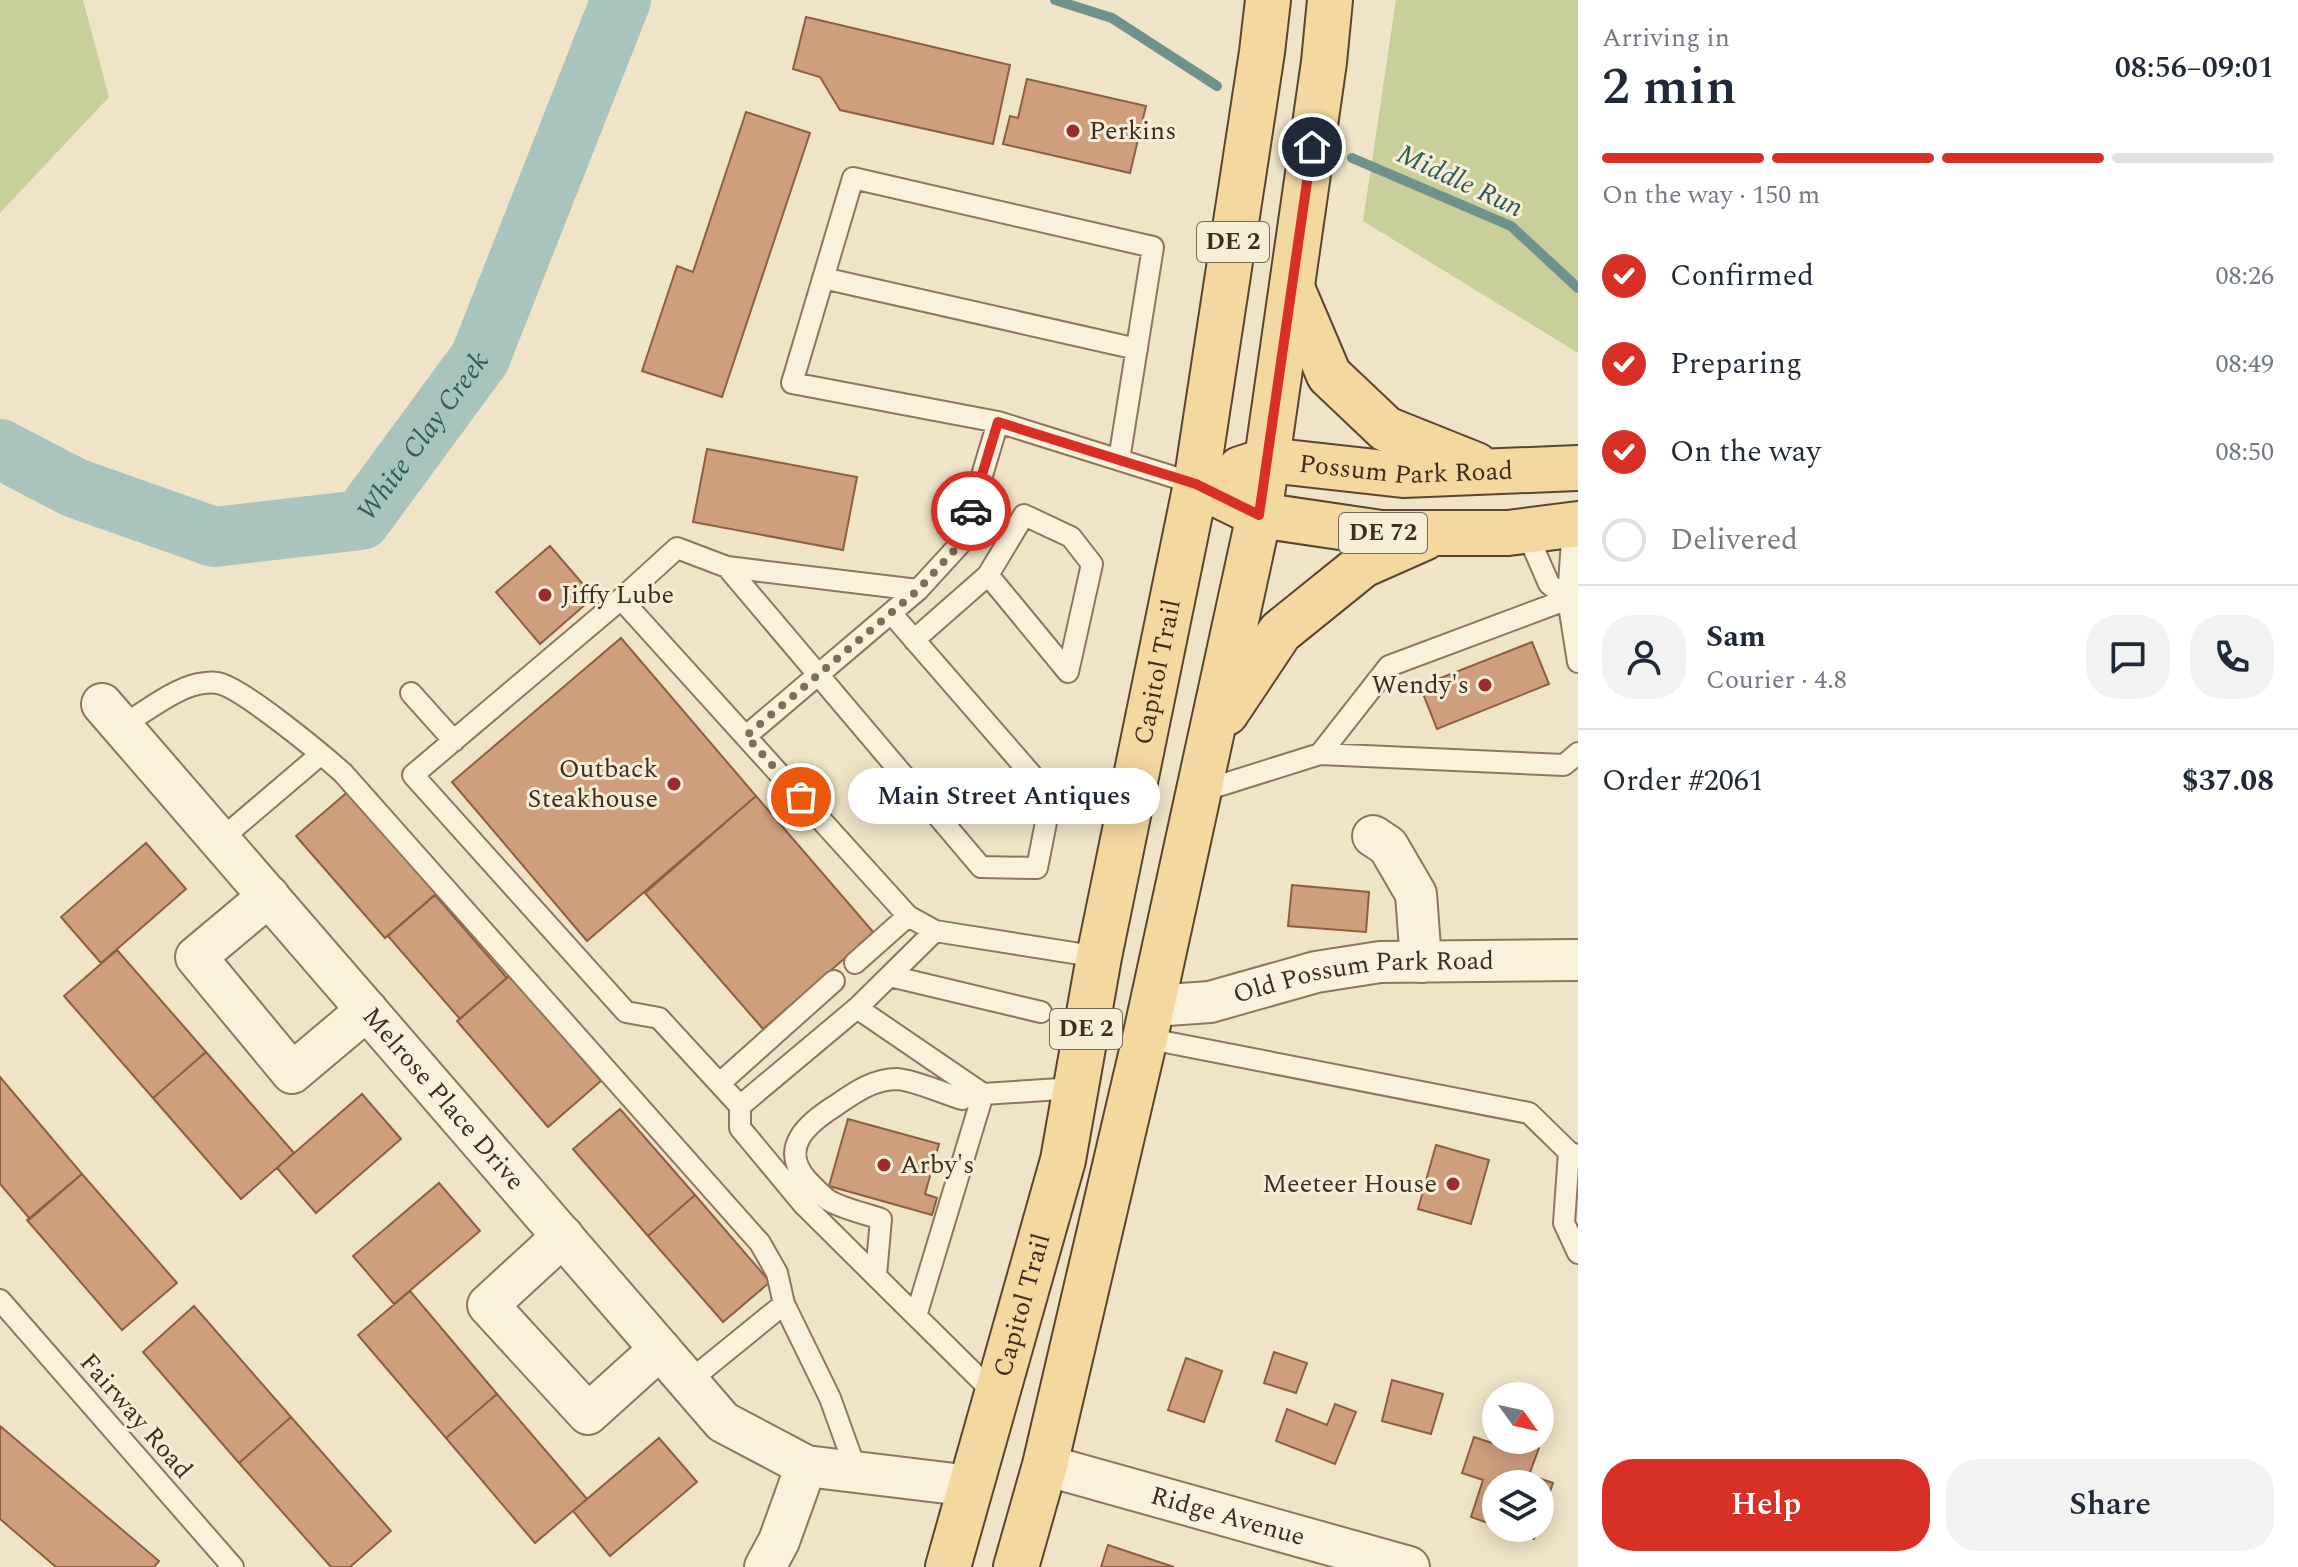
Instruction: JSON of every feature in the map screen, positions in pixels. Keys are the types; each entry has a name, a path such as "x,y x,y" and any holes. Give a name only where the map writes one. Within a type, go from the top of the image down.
{"main road":[{"name":"Capitol Trail","path":"948,1567 1063,1160 1099,957 1196,484 1268,0"},
{"name":"DE 2","path":"1016,1567 1045,1465 1149,1022 1259,515 1324,62 1330,0"},
{"path":"1292,288 1329,375 1386,429 1492,471"},
{"name":"Possum Park Road","path":"1196,484 1268,460 1403,475 1578,468"},
{"name":"DE 72","path":"1196,484 1259,515 1381,533 1508,533 1575,525"},
{"path":"1212,735 1280,632 1363,565 1435,533"}],"street":[{"name":"Melrose Place Drive","path":"112,715 723,1422 806,1466 971,1486"},
{"path":"1373,836 1388,846 1416,894 1421,962"},
{"path":"269,896 196,957 292,1073 367,1010"},
{"name":"Old Possum Park Road","path":"1149,1022 1316,972 1380,962 1578,960"},
{"path":"563,1236 488,1305 588,1414 660,1349"},
{"name":"Ridge Avenue","path":"1045,1465 1409,1567"},
{"path":"765,1567 779,1541 806,1466"}],"lane":[{"path":"1119,460 1153,247 853,178 792,383 998,422 1119,460 1196,484"},
{"path":"823,278 1137,349"},
{"path":"746,736 918,590 962,542 998,422"},
{"path":"914,640 988,575 1024,515 1071,537 1092,564 1068,672 988,575"},
{"path":"1575,525 1568,599 1578,662"},
{"path":"1526,531 1549,584 1568,599"},
{"path":"918,590 727,567 677,548 413,775 626,1012 659,1018 740,1106 740,1128 804,1205 996,1395"},
{"path":"727,567 981,867 1037,868 1051,797 891,613"},
{"path":"621,599 908,916 935,931 1099,957"},
{"path":"1320,754 1389,666 1568,599"},
{"path":"112,715 174,695 196,684 219,683 242,694 321,754 354,785 760,1243 777,1273 784,1304 830,1398 857,1473"},
{"path":"411,693 454,741"},
{"path":"1199,792 1320,754 1564,765 1578,753"},
{"path":"220,840 321,754"},
{"path":"855,963 908,916"},
{"path":"740,1106 857,1008 935,931"},
{"path":"890,976 1041,1012"},
{"path":"720,1083 834,981"},
{"path":"857,1008 977,1091"},
{"path":"1149,1022 1529,1113 1574,1154 1564,1223 1578,1253"},
{"path":"876,1275 881,1219 830,1201 799,1170 794,1157 798,1141 815,1119 858,1090 880,1081 899,1079 962,1099 977,1091 1076,1088"},
{"path":"916,1316 977,1091"},
{"name":"Fairway Road","path":"0,1300 233,1567"},
{"path":"688,1382 784,1304"}],"green space":[{"path":"0,0 83,0 109,97 0,213"},
{"path":"1396,0 1578,0 1578,353 1363,221"}],"building":[{"path":"806,17 1010,65 993,144 840,110 820,77 793,69"},
{"name":"Perkins","path":"1027,79 1146,106 1130,173 1003,144 1010,116 1018,118"},
{"path":"746,112 810,133 722,397 642,371 677,266 693,272"},
{"path":"707,449 857,477 843,550 693,522"},
{"name":"Jiffy Lube","path":"550,546 594,597 540,644 496,592"},
{"path":"621,638 756,796 587,941 452,782"},
{"name":"Wendy's","path":"1532,642 1549,684 1437,729 1420,686"},
{"path":"350,790 438,892 385,938 296,836"},
{"path":"756,796 874,933 763,1029 645,893"},
{"path":"146,843 186,889 101,963 61,917"},
{"path":"1292,885 1369,892 1366,932 1288,926"},
{"path":"435,895 507,978 460,1019 388,936"},
{"path":"117,950 206,1052 153,1098 64,996"},
{"path":"510,975 601,1081 548,1127 457,1021"},
{"path":"206,1052 294,1153 241,1199 153,1098"},
{"path":"0,1077 82,1174 30,1219 0,1184"},
{"path":"362,1094 401,1139 316,1213 277,1168"},
{"path":"620,1109 695,1195 648,1236 573,1149"},
{"name":"Arby's","path":"848,1119 939,1144 925,1194 937,1198 932,1215 829,1186"},
{"name":"Meeteer House","path":"1436,1145 1489,1160 1471,1224 1418,1209"},
{"path":"82,1174 177,1283 122,1330 27,1220"},
{"path":"439,1183 480,1231 394,1304 353,1256"},
{"path":"695,1195 770,1282 723,1322 648,1236"},
{"path":"410,1291 497,1394 446,1438 358,1335"},
{"path":"194,1306 291,1417 239,1463 143,1352"},
{"path":"1274,1352 1307,1363 1296,1393 1264,1383"},
{"path":"1186,1358 1222,1371 1204,1422 1168,1410"},
{"path":"1392,1380 1443,1394 1431,1434 1382,1421"},
{"path":"497,1394 587,1499 535,1543 446,1438"},
{"path":"1335,1404 1356,1412 1335,1464 1276,1441 1287,1409 1327,1425"},
{"path":"291,1417 391,1531 350,1567 331,1567 239,1463"},
{"path":"0,1426 159,1561 154,1567 56,1567 0,1519"},
{"path":"1474,1437 1482,1440 1482,1454 1537,1454 1531,1470 1482,1470 1482,1480 1462,1473"},
{"path":"659,1438 697,1482 610,1556 573,1511"},
{"path":"1482,1483 1482,1521 1471,1517"},
{"path":"1108,1545 1174,1567 1101,1567"}],"waterway":[{"name":"White Clay Creek","path":"0,449 75,488 214,537 361,520 480,358 621,0"},
{"name":"Middle Run","path":"1055,0 1112,18 1217,86"},
{"name":"Middle Run","path":"1352,158 1511,226 1578,288"}],"way so far":[{"path":"801,797 746,736 918,590 962,542 971,511"}],"place":[{"name":"Perkins","path":"1073,131"},
{"name":"Jiffy Lube","path":"545,595"},
{"name":"Wendy's","path":"1485,685"},
{"name":"Outback Steakhouse","path":"674,784"},
{"name":"Main Street Antiques","path":"801,797"},
{"name":"Arby's","path":"884,1165"},
{"name":"Meeteer House","path":"1453,1184"}],"route":[{"path":"971,511 998,422 1196,484 1259,515 1312,147"}]}
